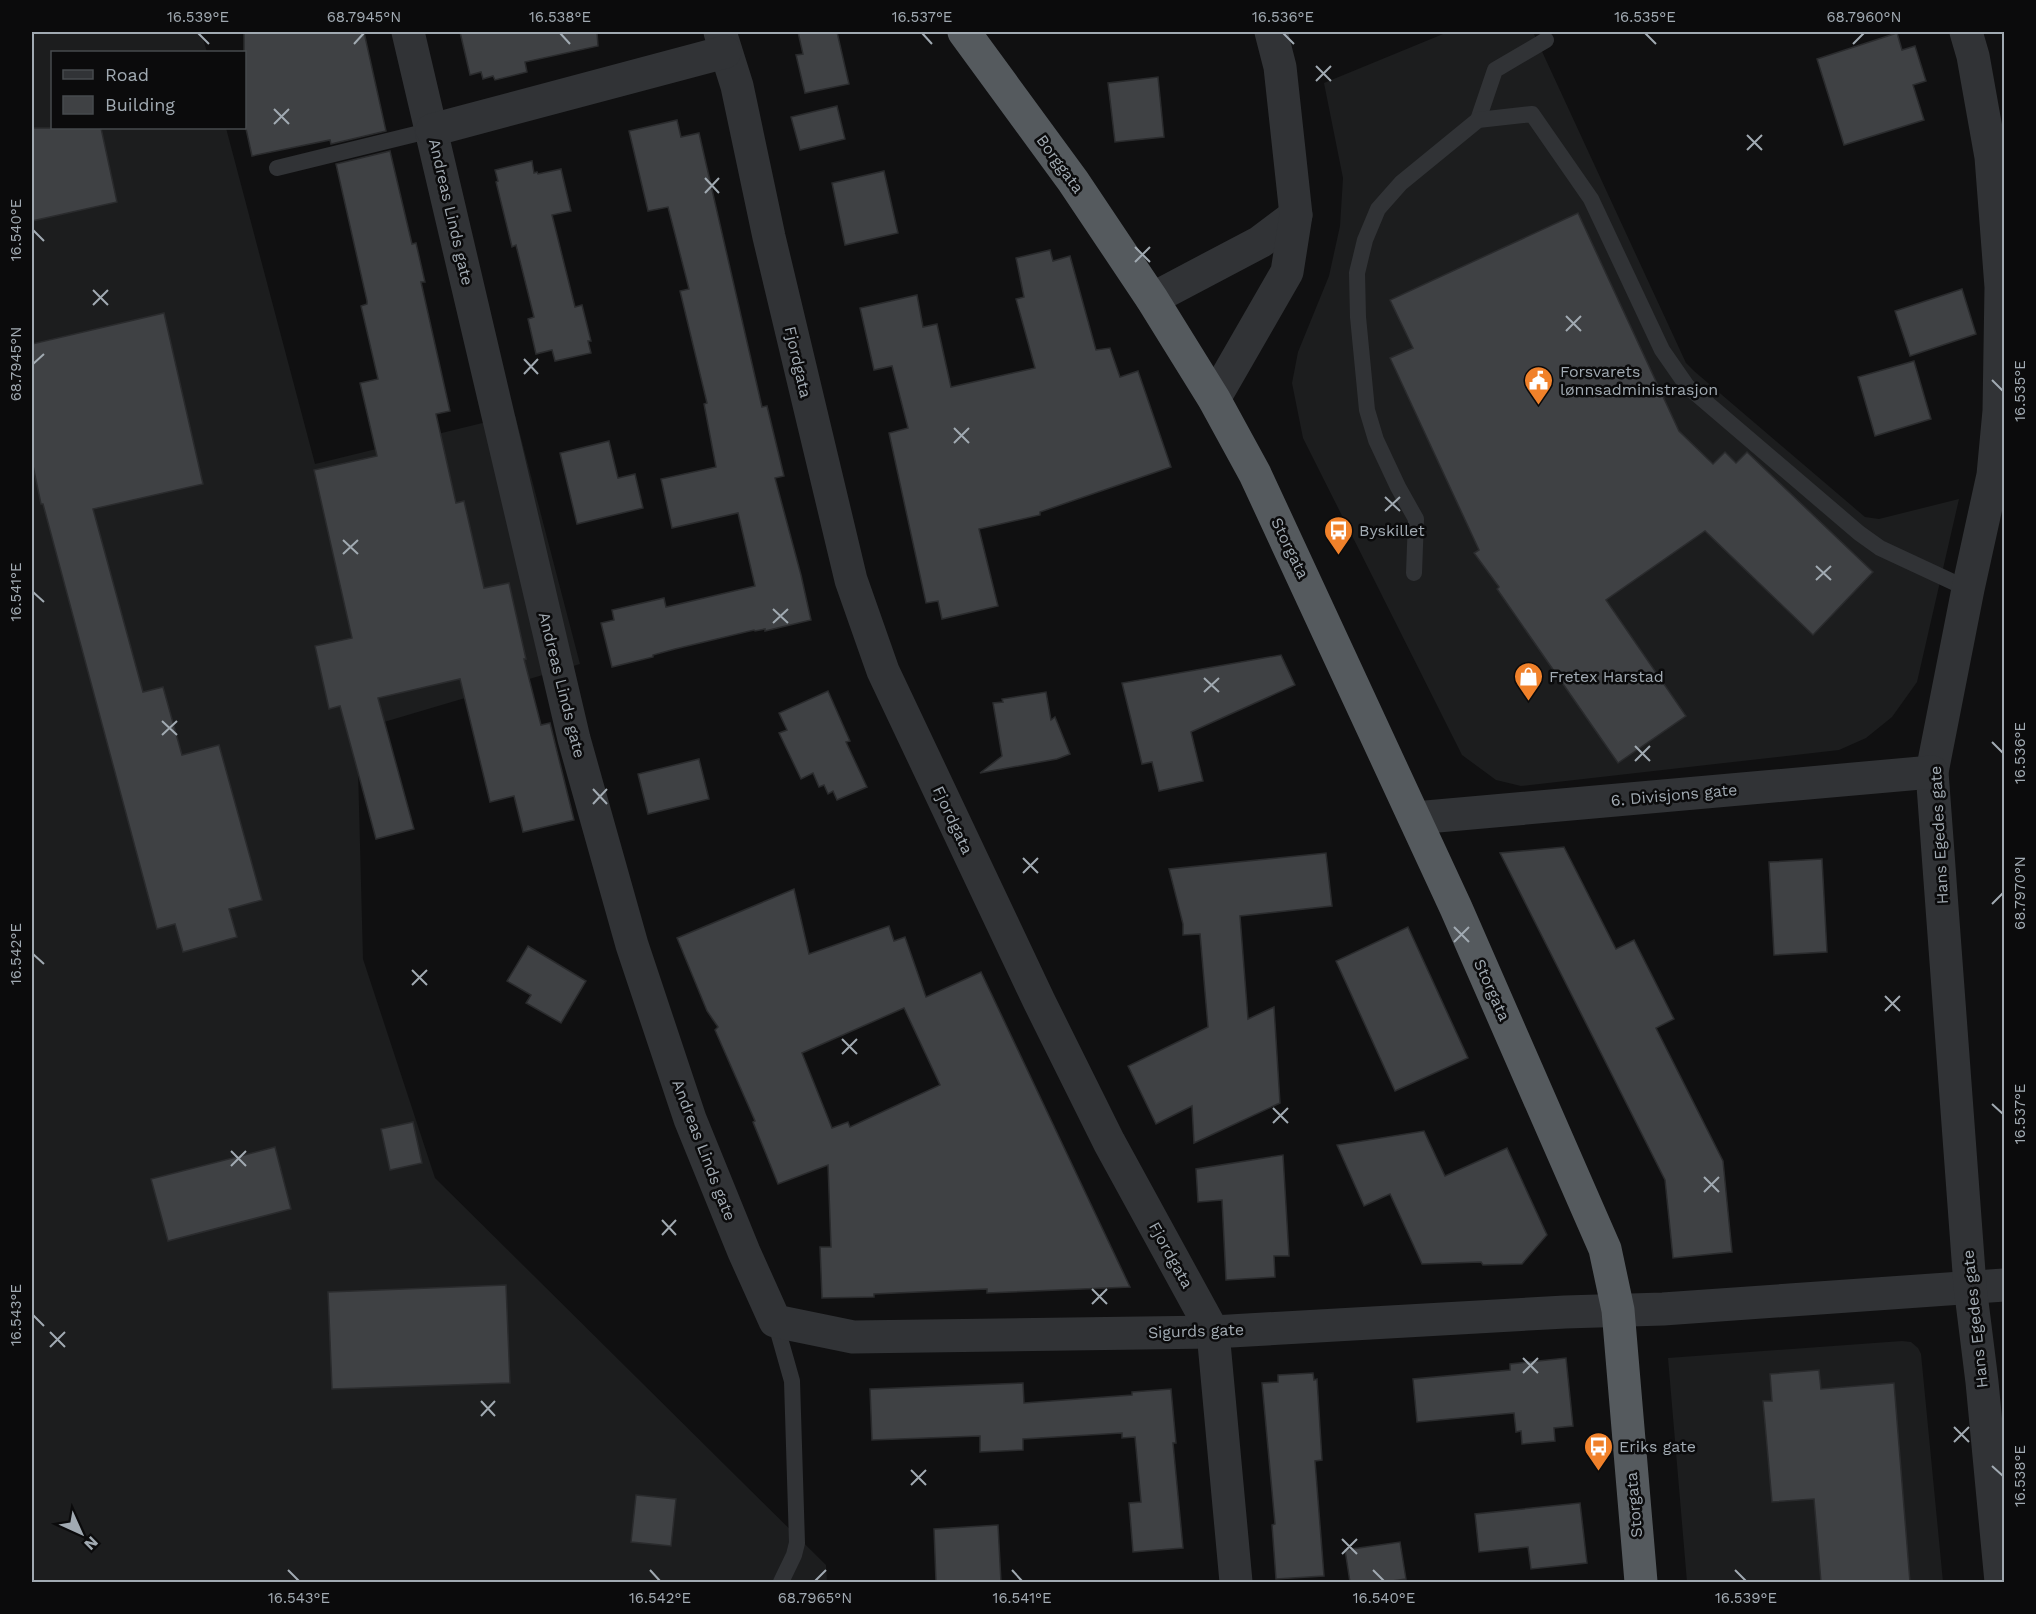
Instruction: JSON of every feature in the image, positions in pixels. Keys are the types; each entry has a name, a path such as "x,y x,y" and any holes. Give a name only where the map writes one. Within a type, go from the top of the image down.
{"highway":[{"name":"Borggata","path":"964,32 1073,181 1152,298"},
{"name":"Storgata","path":"1152,298 1214,399 1259,484 1415,818 1605,1249 1618,1310 1641,1582"}],"street":[{"name":"Andreas Linds gate","path":"408,32 574,739 632,945 690,1119 775,1322"},
{"path":"1214,399 1287,272 1296,215 1280,67 1271,32"},
{"name":"Hans Egedes gate","path":"1973,40 1991,157 2001,287 1999,472 1968,589 1932,772 1970,1286 1982,1382 2001,1582"},
{"path":"432,130 722,42"},
{"name":"Fjordgata","path":"722,42 737,86 769,237 851,580 883,670 1104,1132 1213,1332 1236,1582"},
{"path":"1152,298 1260,242 1296,215"},
{"name":"6. Divisjons gate","path":"1415,818 1932,772"},
{"name":"Sigurds gate","path":"775,1322 853,1337 1213,1332 1618,1310 2004,1285"}],"lane":[{"path":"1414,573 1416,519 1376,440 1367,410 1358,317 1357,273 1365,240 1378,209 1401,183 1478,120 1495,70 1546,40"},
{"path":"1478,120 1532,114 1591,199 1662,350 1687,386 1859,533 1880,548 1968,589"},
{"path":"277,168 432,130"},
{"path":"775,1322 792,1381 797,1543 781,1582"}],"shaded area":[{"path":"32,32 201,32 207,51 51,51 51,129 226,129 315,464 515,415 580,664 357,730 363,959 435,1178 826,1565 827,1582 32,1582"},
{"path":"1448,32 1533,32 1686,363 1694,371 1865,517 1879,519 1959,499 1917,682 1892,717 1866,738 1839,750 1521,786 1496,780 1462,755 1303,438 1292,383 1298,352 1329,276 1340,226 1343,178 1324,83"},
{"path":"1911,1342 1921,1354 1943,1582 1687,1582 1668,1358"}],"building":[{"path":"244,32 364,32 386,131 331,144 330,140 252,156 246,129 246,51 244,51"},
{"path":"460,32 597,32 598,46 525,62 527,72 495,80 493,76 483,79 481,72 470,75"},
{"path":"798,32 837,32 849,84 805,93 796,55 803,54"},
{"path":"1897,33 1902,50 1915,46 1926,81 1913,85 1924,120 1844,145 1817,59"},
{"path":"1158,77 1164,137 1115,142 1108,83"},
{"path":"837,106 845,139 800,150 791,117"},
{"path":"677,120 681,137 699,133 762,407 767,406 784,476 775,478 811,620 765,631 765,629 754,630 612,667 601,623 614,620 612,610 664,598 666,607 755,586 738,513 672,528 661,479 716,467 704,404 707,403 680,291 689,289 668,207 648,211 629,131"},
{"path":"32,128 101,129 117,202 32,221"},
{"path":"390,151 412,244 416,243 425,282 421,282 450,411 436,414 456,503 464,501 484,588 509,583 526,659 524,659 541,725 550,723 574,820 523,832 514,796 490,802 460,679 378,698 414,829 376,839 340,706 329,709 315,646 352,638 314,470 377,456 360,383 378,379 361,306 367,304 367,301 336,164"},
{"path":"532,161 534,173 561,169 571,211 552,215 575,307 582,305 591,341 588,341 591,353 555,361 552,350 536,354 528,319 534,317 516,245 512,247 496,182 498,181 495,170"},
{"path":"884,171 898,233 845,245 832,183"},
{"path":"1578,213 1679,431 1713,464 1725,452 1736,463 1747,452 1873,572 1813,635 1705,531 1606,600 1686,716 1618,763 1474,553 1479,550 1390,358 1413,348 1390,300"},
{"path":"1050,250 1053,261 1070,256 1096,350 1110,348 1120,377 1138,371 1171,467 1040,512 1040,515 979,529 998,606 942,619 938,601 926,603 889,433 908,428 892,366 874,370 860,308 917,295 923,327 937,324 951,387 1035,368 1016,299 1024,297 1016,258"},
{"path":"1962,289 1976,334 1910,356 1895,311"},
{"path":"164,313 203,484 93,509 143,692 163,687 182,755 219,745 262,900 229,909 237,937 183,952 175,924 157,929 43,504 41,504 32,461 32,344"},
{"path":"1914,361 1931,419 1875,436 1858,377"},
{"path":"609,441 618,478 635,474 643,508 577,524 560,453"},
{"path":"1281,655 1295,685 1191,732 1203,781 1159,791 1152,762 1142,764 1122,683"},
{"path":"828,691 850,741 846,742 867,787 837,800 833,791 828,794 824,785 819,787 813,773 801,779 779,733 787,730 779,713"},
{"path":"1046,692 1051,720 1055,717 1070,754 1057,759 980,773 1002,756 993,703 1003,702 1002,699"},
{"path":"699,759 709,799 648,814 638,774"},
{"path":"1564,847 1616,949 1634,940 1674,1019 1656,1028 1723,1161 1732,1252 1673,1258 1665,1180 1500,853"},
{"path":"1326,853 1332,906 1240,916 1248,1019 1274,1007 1280,1103 1194,1143 1192,1106 1156,1124 1128,1066 1208,1027 1200,934 1183,935 1183,924 1169,869"},
{"path":"1822,859 1827,952 1774,955 1769,862"},
{"path":"794,889 809,954 889,926 894,941 905,937 926,997 981,972 1130,1287 987,1293 987,1289 874,1294 874,1297 822,1298 820,1247 831,1247 828,1165 778,1184 753,1122 755,1121 715,1030 718,1027 707,1011 677,938","holes":["904,1008 940,1085 850,1127 848,1122 832,1128 802,1053"]},
{"path":"1408,927 1468,1058 1395,1091 1336,961"},
{"path":"528,946 586,981 561,1023 526,1003 531,995 507,981"},
{"path":"413,1122 422,1163 390,1170 381,1129"},
{"path":"1424,1131 1445,1176 1507,1148 1547,1235 1522,1264 1483,1265 1481,1262 1422,1264 1390,1194 1364,1206 1337,1145"},
{"path":"275,1147 291,1209 168,1241 151,1179"},
{"path":"1283,1155 1289,1256 1274,1256 1275,1277 1226,1280 1222,1200 1198,1202 1196,1169"},
{"path":"506,1285 510,1383 332,1389 328,1292"},
{"path":"1566,1358 1573,1426 1554,1428 1555,1441 1522,1444 1521,1431 1516,1432 1514,1413 1417,1422 1413,1379 1510,1370 1510,1364"},
{"path":"1819,1370 1821,1389 1894,1383 1910,1582 1821,1582 1814,1499 1772,1502 1763,1401 1772,1401 1770,1374"},
{"path":"1313,1373 1314,1380 1317,1379 1322,1460 1315,1461 1324,1576 1276,1579 1272,1525 1275,1524 1262,1383 1278,1382 1278,1375"},
{"path":"1023,1383 1024,1403 1132,1395 1132,1392 1171,1389 1176,1443 1173,1443 1183,1548 1133,1552 1129,1503 1141,1502 1135,1437 1122,1438 1122,1433 1023,1439 1023,1450 980,1452 980,1436 872,1440 870,1389"},
{"path":"636,1495 676,1499 671,1546 631,1542"},
{"path":"1580,1503 1587,1563 1531,1569 1528,1547 1479,1552 1475,1514"},
{"path":"998,1525 1001,1582 936,1582 934,1529"},
{"path":"1400,1542 1406,1579 1385,1582 1350,1582 1345,1550"}],"place":[{"name":"Forsvarets lønnsadministrasjon","path":"1539,406"},
{"name":"Byskillet","path":"1338,556"},
{"name":"Fretex Harstad","path":"1528,702"},
{"name":"Eriks gate","path":"1598,1472"}]}
